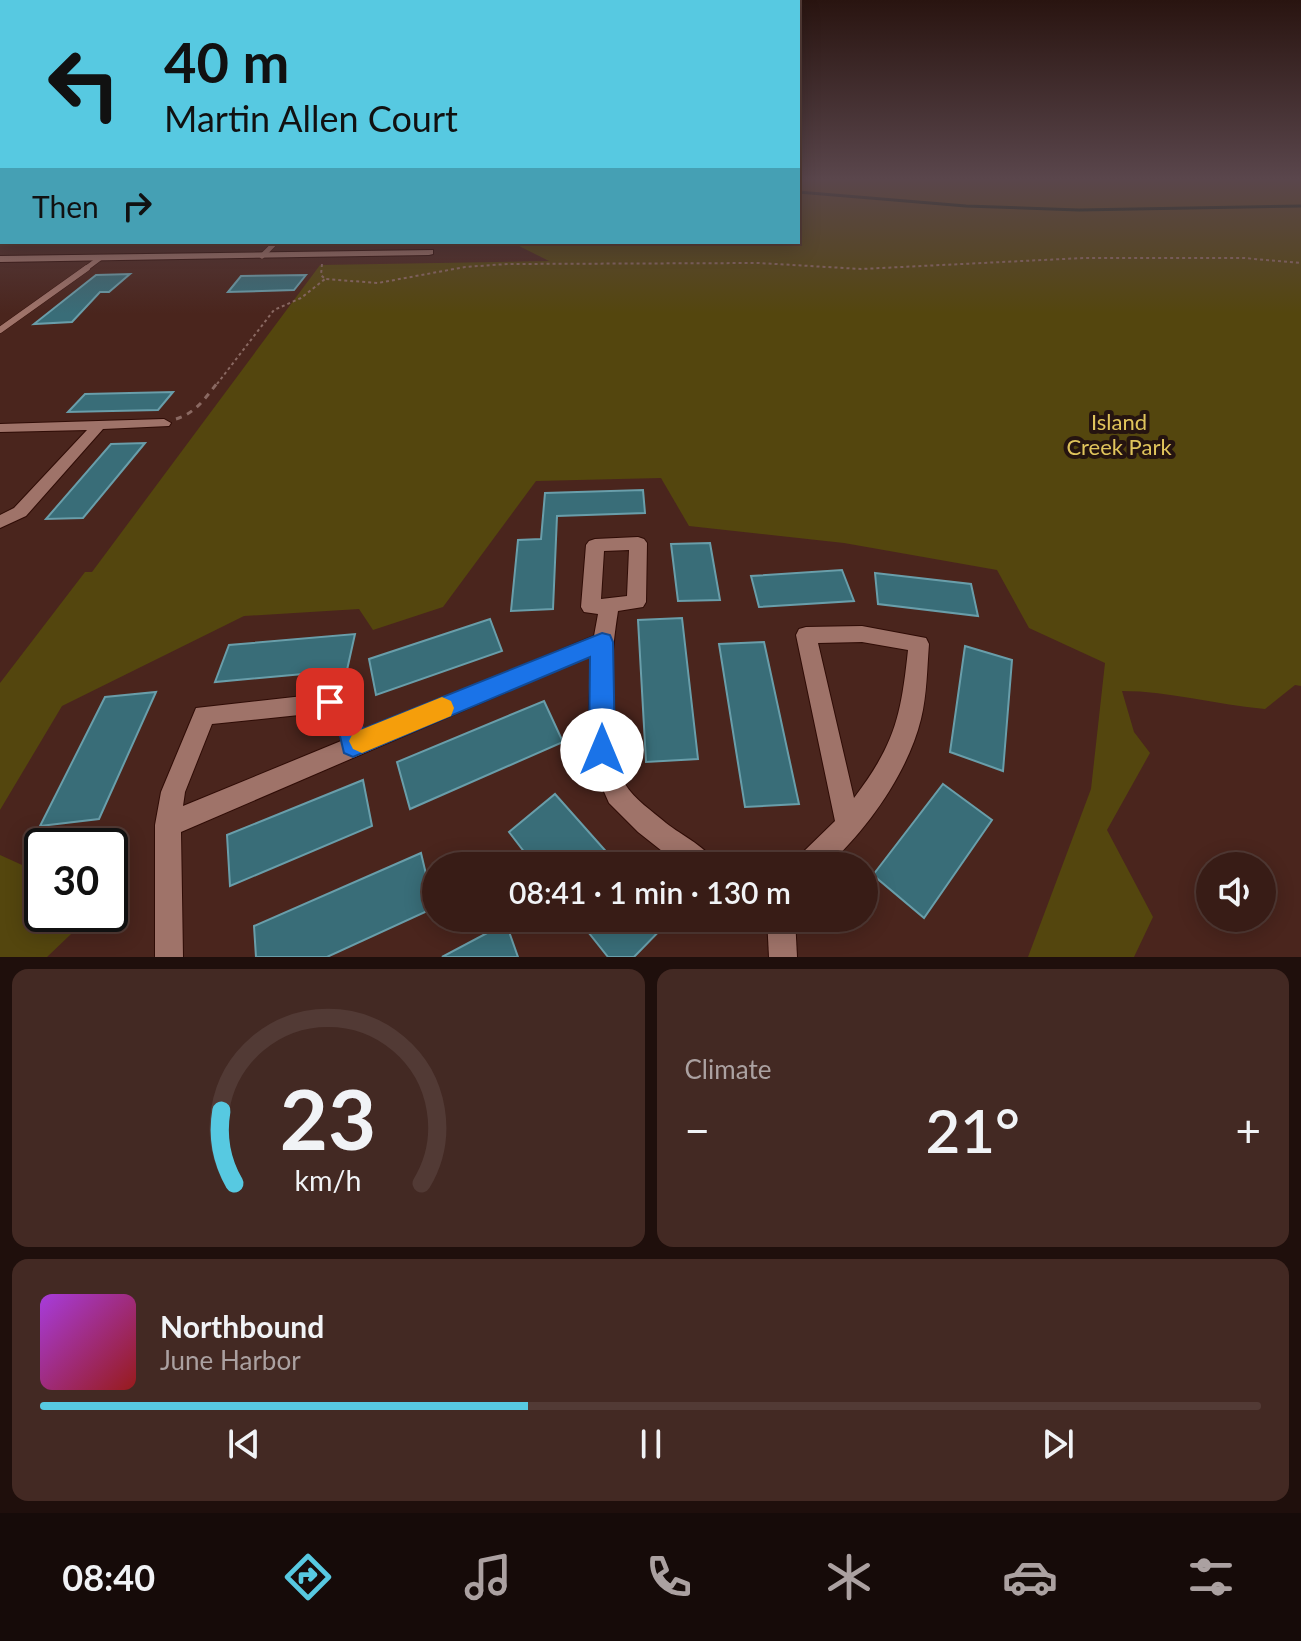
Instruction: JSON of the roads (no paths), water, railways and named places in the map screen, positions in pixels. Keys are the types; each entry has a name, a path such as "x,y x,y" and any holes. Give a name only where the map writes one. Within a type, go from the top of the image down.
{"street":[{"path":"0,259 429,252"},
{"path":"0,428 164,423"},
{"path":"0,522 20,512 99,425"},
{"path":"609,607 602,642 602,750 618,795 683,852"},
{"path":"821,852 848,824 895,760 910,722 919,644 862,634 806,635 848,824"},
{"path":"168,825 602,642"},
{"path":"169,957 168,825 173,792 204,715 330,702 348,712 353,745"},
{"path":"782,932 783,957"}],"lane":[{"path":"262,256 274,244"},
{"path":"0,330 100,258"}],"park label":[{"name":"Island Creek Park","path":"1119,434"}]}
